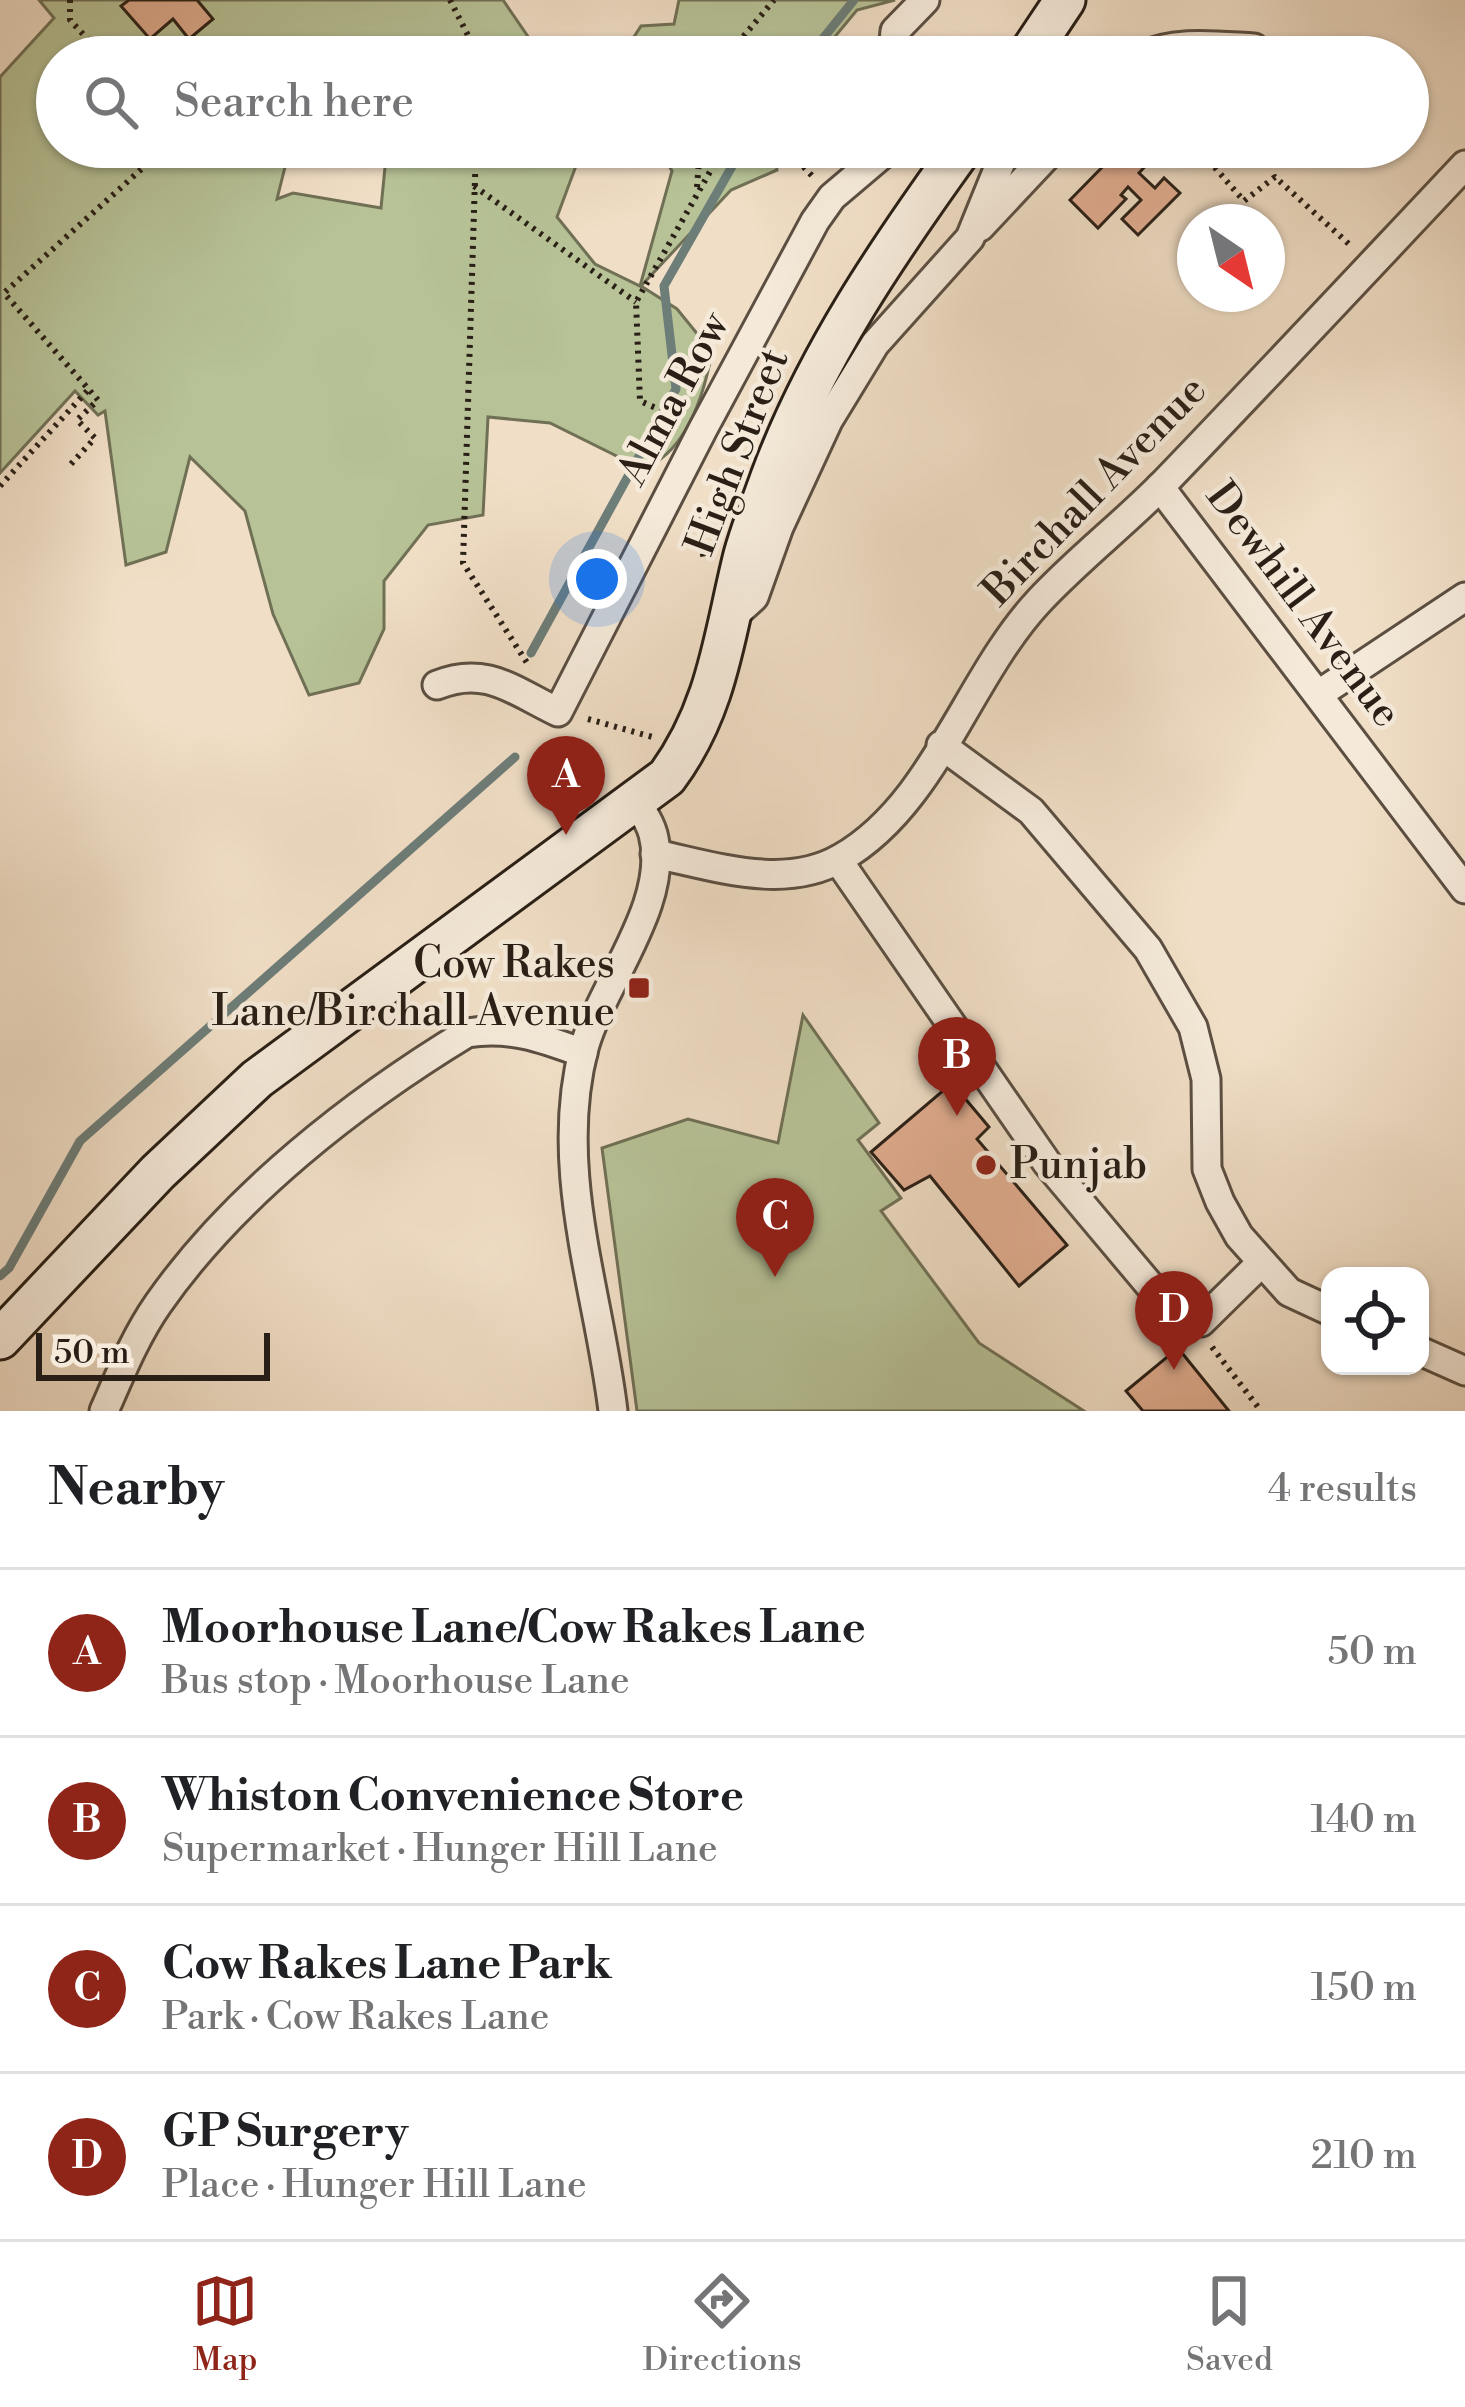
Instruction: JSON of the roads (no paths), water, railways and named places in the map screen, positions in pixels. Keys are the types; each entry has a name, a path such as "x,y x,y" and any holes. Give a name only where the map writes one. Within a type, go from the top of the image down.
{"street":[{"path":"894,36 925,0"},
{"path":"1040,36 1065,0"},
{"name":"Birchall Avenue","path":"655,854 766,875 807,872 838,860 892,818 1006,642 1039,601 1160,487 1465,165"},
{"name":"Alma Row","path":"437,685 479,675 558,712 703,429 832,197 866,168"},
{"name":"High Street","path":"0,1340 158,1172 257,1079 667,777 688,748 722,666 745,554 794,417 829,348 948,168"},
{"path":"970,238 998,168"},
{"path":"732,617 754,597 779,527 828,422 875,344 1035,168"},
{"name":"Dewhill Avenue","path":"1160,487 1465,890"},
{"path":"1319,694 1465,597"},
{"path":"941,745 1031,811 1148,949 1193,1027 1206,1079 1207,1169 1239,1236 1289,1292 1321,1306"},
{"path":"613,1411 583,1253 574,1146 583,1052 593,1020 651,897 653,833 636,801"},
{"path":"838,860 1047,1163 1178,1319 1201,1322 1261,1263"},
{"path":"104,1411 155,1308 205,1242 307,1147 466,1033 494,1028 523,1031 583,1052"},
{"path":"1429,1355 1465,1371"}],"waterway":[{"path":"825,36 854,0"},
{"path":"531,653 676,389 664,286 731,168"},
{"path":"0,1276 9,1268 80,1141 515,757"}],"place":[{"name":"Moorhouse Lane/Cow Rakes Lane","path":"566,835"},
{"name":"Cow Rakes Lane/Birchall Avenue","path":"639,988"},
{"name":"Whiston Convenience Store","path":"957,1116"},
{"name":"Punjab","path":"986,1165"},
{"name":"Cow Rakes Lane Park","path":"775,1277"},
{"name":"GP Surgery","path":"1174,1370"}]}
